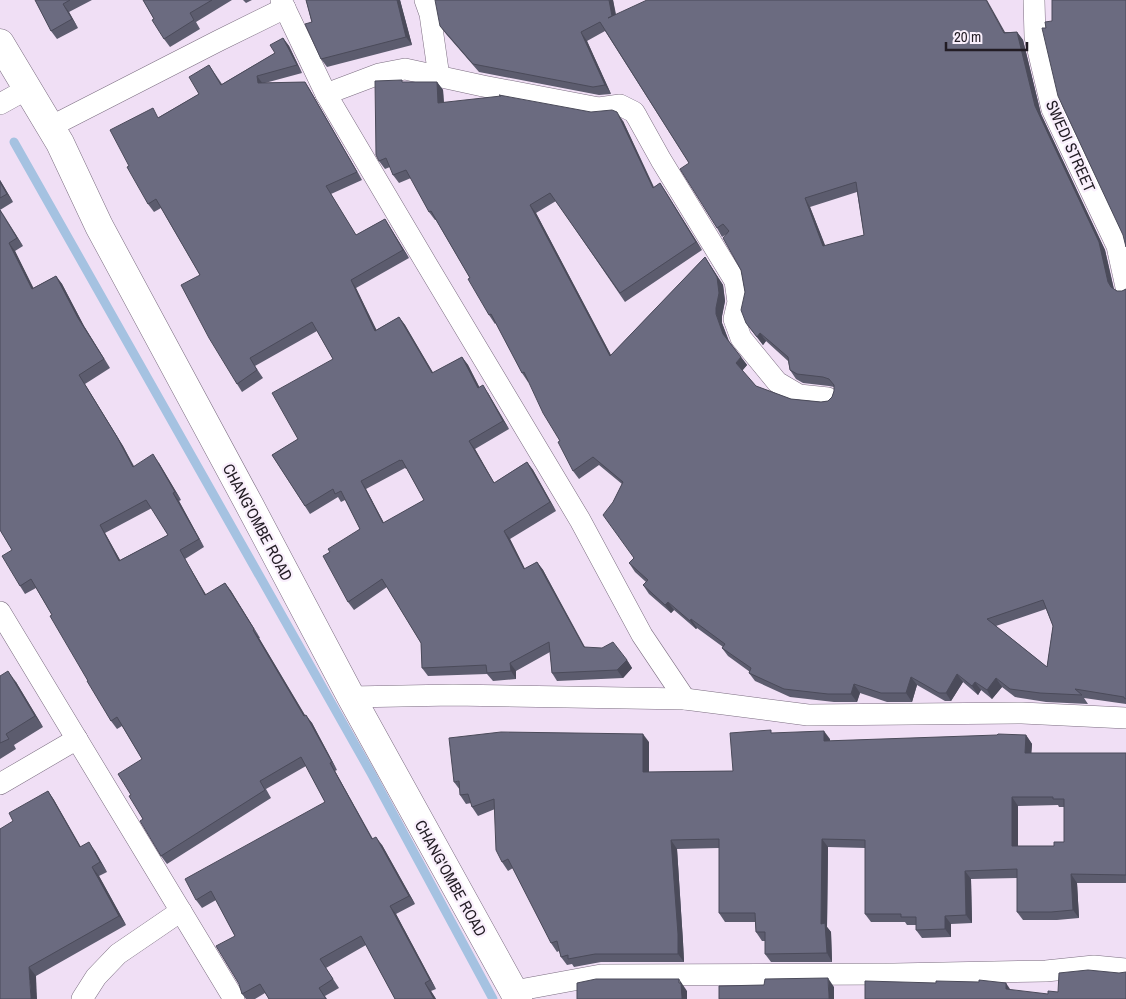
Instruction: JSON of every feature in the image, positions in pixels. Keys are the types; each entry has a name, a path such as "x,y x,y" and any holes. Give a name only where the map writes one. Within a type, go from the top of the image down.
{"street":[{"path":"425,0 430,14 439,76"},
{"name":"SWEDI STREET","path":"1034,0 1035,37 1052,109 1117,246 1126,287"},
{"path":"50,127 218,41 283,4 326,94 580,520 642,634 685,699"},
{"name":"CHANG'OMBE ROAD","path":"0,44 60,143 99,226 351,697 516,995"},
{"path":"326,94 379,74 405,69 599,108 620,105 634,112 735,281 738,302 734,319 741,338 777,382 799,395 828,398"},
{"path":"0,104 27,89"},
{"path":"0,612 234,999"},
{"path":"351,697 453,695 685,699 808,715 1022,713 1126,718"},
{"path":"0,784 77,739"},
{"path":"82,999 96,977 118,954 181,911"},
{"path":"516,995 601,975 1046,972 1094,966 1126,969"}],"building":[{"path":"35,0 70,0 63,4 72,19 51,31"},
{"path":"143,0 212,0 190,13 194,20 164,39 152,20 154,19"},
{"path":"306,0 397,0 406,37 321,59 305,24 312,22"},
{"path":"435,0 609,0 612,16 608,18 647,0 986,0 1004,33 1017,32 1035,106 1099,242 1108,282 1117,291 1126,289 1126,699 1124,697 1075,689 1082,695 1010,689 996,678 987,690 975,682 972,686 957,674 946,693 939,693 911,677 906,693 881,693 854,684 851,694 828,694 784,689 749,673 751,668 722,648 725,644 691,619 690,621 668,602 665,605 643,585 648,580 629,563 634,558 603,515 613,502 623,482 593,457 573,471 558,442 560,441 543,413 524,372 522,373 491,314 489,315 468,279 470,278 431,211 429,212 406,170 393,175 386,158 379,161 376,155 375,81 437,82 438,103 501,96 499,95 591,112 612,110 617,112 653,188 660,183 696,242 620,293 550,193 530,205 610,356 705,257 717,277 719,293 716,314 723,334 741,357 736,363 756,386 791,399 821,402 828,401 832,397 834,385 829,379 797,374 790,370 788,357 760,333 757,337 746,323 741,310 745,292 741,270 723,238 729,231 723,224 717,228 680,169 689,163 600,22 581,32 605,85 593,87 473,64 440,26","holes":["856,182 864,235 823,246 805,198","1043,600 1053,626 1047,667 987,619"]},
{"path":"1052,0 1126,0 1126,247 1123,235 1058,96 1042,28 1046,28 1045,22 1052,21"},
{"path":"283,38 297,65 257,76 258,83 305,82 357,172 326,186 356,235 385,219 403,250 351,280 375,331 399,317 432,373 462,357 478,388 483,385 503,421 469,441 494,483 527,462 550,502 504,531 524,569 537,562 584,647 602,648 613,642 627,660 617,670 552,673 549,642 510,663 511,671 487,673 486,665 422,668 421,643 382,579 348,602 323,556 330,552 328,549 360,529 341,491 335,494 333,489 305,506 272,455 298,439 272,393 333,359 312,322 250,358 257,370 237,384 209,338 181,285 200,275 156,199 148,204 127,167 129,166 110,130 153,108 158,118 199,94 189,77 209,65 221,85 275,53 270,45","holes":["402,460 424,500 383,523 361,481"]},
{"path":"0,182 7,194 0,198"},
{"path":"0,210 17,238 9,243 32,289 56,276 78,318 104,359 79,375 133,467 153,454 175,492 173,493 199,539 180,550 205,595 225,583 304,716 306,715 372,839 376,837 409,896 390,906 430,980 425,983 434,999 395,999 361,936 320,959 333,979 319,988 326,999 269,999 260,984 242,994 239,984 216,946 235,936 211,891 196,900 185,879 325,802 301,757 260,781 265,790 161,856 140,821 143,819 118,774 142,759 117,717 111,721 50,616 52,615 31,579 20,586 2,556 12,550 0,530","holes":["146,500 168,535 119,561 100,525"]},
{"path":"8,671 35,716 6,734 9,739 0,743 0,676"},
{"path":"771,730 771,733 824,731 824,741 998,734 1026,735 1025,753 1126,753 1126,875 1071,874 1073,910 1017,912 1017,869 965,871 966,915 945,916 945,929 916,930 916,917 901,917 901,914 865,914 865,840 822,839 821,924 825,923 827,953 765,954 765,932 756,932 755,913 719,913 719,839 671,840 678,954 595,954 568,959 568,955 561,957 557,941 551,943 508,859 502,862 496,850 494,799 472,807 468,794 460,795 459,781 454,782 449,738 501,732 643,734 643,772 733,771 730,733","holes":["1012,797 1053,797 1053,799 1064,799 1064,842 1054,842 1054,846 1012,846"]},
{"path":"48,791 80,847 89,842 100,862 92,867 119,916 29,967 31,999 0,999 0,829 13,821 9,813"},
{"path":"1088,970 1126,972 1126,999 865,999 865,981 936,983 936,981 979,982 979,980 1006,983 1006,989 1048,994 1048,991 1058,992 1059,973"},
{"path":"828,978 829,999 719,999 719,986 764,985 765,979"},
{"path":"596,979 679,979 682,999 577,999 577,983"}],"waterway":[{"path":"14,142 371,773 493,999"}]}
